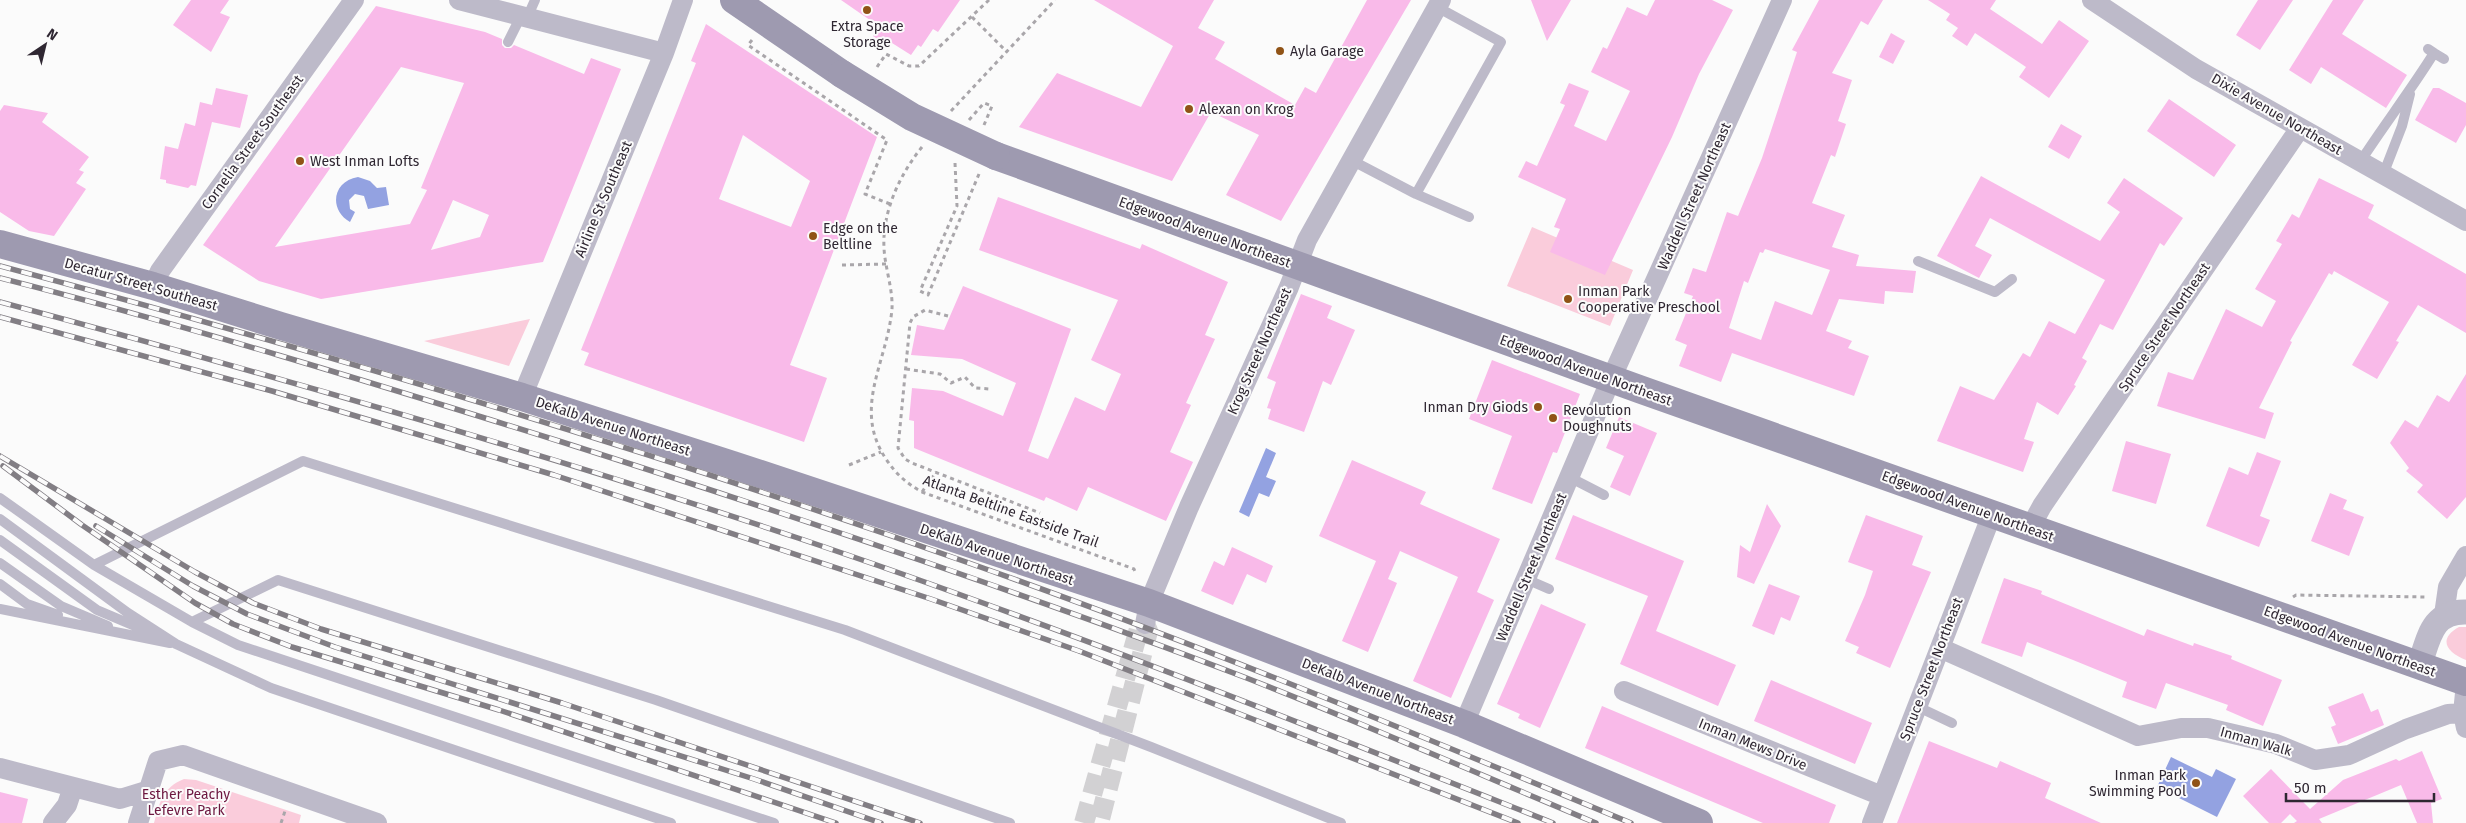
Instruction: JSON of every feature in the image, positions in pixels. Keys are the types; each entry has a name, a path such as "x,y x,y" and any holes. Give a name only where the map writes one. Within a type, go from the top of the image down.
{"main road":[{"name":"Edgewood Avenue Northeast","path":"734,0 842,74 987,165 1297,265 1611,379 2466,682"},
{"name":"Decatur Street Southeast","path":"0,244 154,286 281,326"},
{"name":"DeKalb Avenue Northeast","path":"281,326 522,397 733,464 1144,602 1464,724 1699,823"}],"street":[{"name":"Cornelia Street Southeast","path":"154,286 164,264 354,0"},
{"path":"459,0 486,3 528,12 664,53"},
{"name":"Airline St Southeast","path":"522,397 664,53 683,0"},
{"name":"Waddell Street Northeast","path":"1464,724 1611,379 1782,0"},
{"name":"Dixie Avenue Northeast","path":"2099,2 2196,69 2466,221"},
{"name":"Krog Street Northeast","path":"1144,602 1189,507 1297,265 1306,240 1439,4"},
{"name":"Spruce Street Northeast","path":"2030,528 2042,506 2300,128"},
{"name":"Spruce Street Northeast","path":"1872,823 1992,514"},
{"path":"2419,666 2432,629 2437,621 2452,608 2451,580 2466,556"},
{"name":"Inman Walk","path":"1940,648 2138,736 2180,728 2208,728 2276,744 2315,760 2349,755 2406,729 2448,714 2464,721"},
{"path":"2464,721 2466,682"},
{"name":"Inman Mews Drive","path":"1624,691 1882,796"},
{"path":"138,823 146,792 158,761 183,755 377,823"},
{"path":"0,768 120,799 146,792"},
{"path":"53,823 67,805 73,787"}],"lane":[{"path":"1416,194 1501,42 1439,4"},
{"path":"508,42 528,12"},
{"path":"2360,162 2412,88 2431,51 2444,58"},
{"path":"2383,175 2402,126 2412,88"},
{"path":"1351,160 1416,194 1468,217"},
{"path":"1918,261 1995,292 2012,279"},
{"path":"94,565 303,461 845,630 1151,747 1341,823"},
{"path":"1569,477 1604,495"},
{"path":"0,498 94,565 192,622 238,645 774,823"},
{"path":"0,519 128,612 176,644"},
{"path":"0,540 97,610 271,688 670,823"},
{"path":"0,563 61,606 130,636"},
{"path":"1526,579 1549,589"},
{"path":"192,622 278,580 656,700 1010,823"},
{"path":"0,584 28,604 86,626"},
{"path":"1,607 130,636 176,644"},
{"path":"1916,706 1952,722"}],"path":[{"path":"877,67 886,54 909,66 919,66 989,0"},
{"path":"948,114 1055,0"},
{"path":"972,17 1006,52"},
{"path":"753,38 748,45 887,140 865,194 890,204"},
{"path":"966,122 984,103 992,106 984,125"},
{"name":"Atlanta Beltline Eastside Trail","path":"926,141 902,176 890,204 884,247 892,307 885,347 871,398 871,427 881,452 896,474 922,492 1134,569 1144,602"},
{"path":"956,206 920,291 928,295 987,165"},
{"path":"842,265 886,264"},
{"path":"948,316 924,310 913,317 898,448 905,459 1040,513"},
{"path":"906,369 940,374 951,383 965,377 975,388 990,389"},
{"path":"849,465 881,452"},
{"path":"922,492 936,472"},
{"path":"2271,613 2296,595 2452,608"},
{"path":"281,823 287,806"}],"green space":[{"path":"1532,227 1633,270 1610,326 1507,286"},
{"path":"530,319 509,366 424,341"},
{"path":"2459,627 2466,627 2466,660 2454,654 2447,645 2448,636"},
{"name":"Esther Peachy Lefevre Park","path":"184,779 196,780 301,815 299,823 154,823 160,802 166,791"}],"water":[{"path":"358,177 370,181 377,188 386,187 389,205 368,209 364,196 355,194 349,200 350,209 355,212 350,222 338,210 336,196 343,184"},
{"path":"1266,448 1276,453 1266,477 1276,481 1269,497 1259,493 1249,517 1239,512"},
{"name":"Inman Park Swimming Pool","path":"2171,757 2212,777 2216,769 2236,779 2217,817 2157,787"}],"building":[{"path":"191,0 229,0 220,13 230,17 211,52 173,25"},
{"path":"841,0 960,0 938,32 933,29 921,47 918,45 911,55 892,43 889,47 873,36 880,27"},
{"name":"Alexan on Krog","path":"1094,0 1214,0 1198,28 1225,42 1215,59 1295,105 1305,87 1316,93 1367,0 1411,0 1281,221 1226,195 1259,135 1211,112 1172,181 1019,127 1057,73 1141,107 1173,46"},
{"path":"1531,0 1571,0 1547,41"},
{"path":"1655,0 1712,0 1733,10 1699,74 1672,137 1605,275 1550,252 1560,229 1554,227 1566,199 1518,177 1526,161 1537,166 1565,105 1560,103 1569,83 1589,91 1574,126 1606,141 1630,91 1591,72 1603,47 1607,49 1627,7 1647,16"},
{"path":"1819,0 1883,0 1868,25 1861,21 1832,73 1852,80 1838,121 1846,124 1835,157 1831,155 1812,203 1845,215 1832,247 1859,255 1856,266 1916,271 1913,293 1885,291 1884,304 1839,299 1826,331 1852,341 1848,348 1869,356 1854,396 1732,353 1721,382 1679,366 1687,345 1675,340 1693,296 1684,293 1693,268 1706,272 1727,212 1738,216 1762,158 1797,52 1792,50","holes":["1765,249 1830,270 1812,315 1775,301 1761,340 1729,328 1744,281 1748,283 1760,252 1763,253"]},
{"path":"1928,0 1996,0 1990,9 2042,44 2059,20 2089,41 2049,98 2019,77 2026,67 1975,33 1967,46 1952,36 1958,28 1946,20 1950,14"},
{"path":"2258,0 2293,0 2260,50 2236,35"},
{"path":"2333,0 2364,0 2342,34 2407,75 2386,108 2321,67 2311,84 2289,70"},
{"name":"West Inman Lofts","path":"376,6 485,32 502,39 502,45 505,48 511,48 514,45 584,74 591,58 621,69 543,262 321,299 259,281 203,245","holes":["401,67 464,83 421,188 427,190 410,224 275,247","453,200 489,215 480,237 431,250"]},
{"name":"Edge on the Beltline","path":"706,24 877,137 790,365 827,378 804,442 584,365 589,353 581,350 696,63 691,61","holes":["743,135 810,181 791,227 719,199"]},
{"path":"1891,33 1905,41 1893,64 1879,57"},
{"path":"216,88 248,95 240,128 212,122 196,186 191,185 188,188 166,183 166,180 160,179 165,146 178,149 185,123 195,126 200,102 212,105"},
{"path":"2433,88 2439,88 2466,103 2466,125 2456,143 2415,120"},
{"path":"2169,99 2236,145 2214,177 2147,131"},
{"path":"4,105 48,113 42,122 89,157 79,170 84,172 76,183 86,189 54,236 29,231 0,212 0,111"},
{"path":"2061,124 2082,136 2069,159 2048,147"},
{"path":"1981,176 2100,241 2120,212 2107,203 2124,178 2183,218 2164,246 2160,243 2113,330 2100,324 2082,358 2087,361 2074,385 2076,386 2058,415 2037,402 2024,439 2034,442 2023,472 1937,441 1960,386 1994,400 2023,353 2030,357 2049,321 2075,334 2105,280 1990,218 1975,246 1992,255 1979,278 1937,256"},
{"path":"2319,178 2374,205 2368,218 2466,274 2466,333 2418,305 2396,341 2399,342 2377,379 2352,365 2389,302 2334,271 2332,275 2329,273 2290,341 2292,342 2259,408 2274,413 2265,439 2157,406 2168,372 2193,380 2226,309 2262,327 2276,301 2255,289 2282,244 2276,241 2292,214 2299,218"},
{"path":"998,197 1140,249 1142,244 1228,282 1205,335 1215,339 1186,403 1191,405 1170,452 1193,462 1166,521 1088,487 1077,511 1046,497 1044,501 914,448 914,421 909,420 912,388 943,391 1003,416 1016,383 962,359 911,355 917,325 944,330 963,286 1071,329 1028,451 1048,459 1075,397 1105,411 1121,374 1091,360 1118,300 979,250"},
{"path":"1301,294 1332,306 1327,318 1355,330 1331,385 1323,381 1304,432 1268,419 1271,409 1267,408 1276,382 1267,378"},
{"path":"1492,360 1580,394 1557,453 1553,452 1532,504 1492,489 1512,436 1469,419"},
{"path":"2466,374 2466,497 2447,519 2417,492 2423,485 2406,471 2409,468 2390,443 2405,420 2418,428 2437,395 2449,402"},
{"path":"1619,417 1657,433 1630,496 1610,487 1624,456 1606,448"},
{"path":"2126,441 2171,454 2156,504 2112,491"},
{"path":"2257,452 2281,461 2260,516 2270,520 2259,547 2206,526 2229,467 2248,475"},
{"path":"1352,460 1426,492 1420,504 1500,539 1477,592 1494,600 1451,698 1413,681 1458,577 1400,551 1388,579 1397,583 1368,652 1342,641 1376,561 1319,536"},
{"path":"2330,493 2347,500 2343,509 2364,517 2349,556 2311,541"},
{"path":"1767,504 1781,526 1754,584 1737,577 1740,545 1750,552"},
{"path":"1573,515 1684,561 1656,631 1736,665 1718,706 1620,664 1648,596 1555,559"},
{"path":"1866,515 1923,536 1912,565 1931,572 1890,668 1856,653 1859,647 1845,641 1873,571 1848,562"},
{"path":"1232,547 1273,566 1266,583 1247,574 1233,605 1201,591 1214,561 1224,566"},
{"path":"2004,578 2042,591 2041,594 2144,636 2147,629 2193,646 2194,643 2232,656 2231,659 2282,680 2263,726 2226,710 2228,705 2166,683 2156,709 2122,697 2127,682 2027,642 2022,657 1981,643"},
{"path":"1769,584 1800,596 1790,621 1781,617 1774,635 1752,626"},
{"path":"1541,604 1586,624 1540,728 1518,718 1520,714 1497,704"},
{"path":"1771,680 1872,723 1855,764 1754,721"},
{"path":"2363,693 2371,712 2378,709 2384,725 2338,744 2331,727 2336,725 2328,707"},
{"path":"1602,706 1836,805 1829,823 1763,823 1585,748"},
{"path":"1929,741 1997,768 2000,761 2051,783 2045,798 2101,823 1897,823"},
{"path":"2422,751 2442,799 2431,803 2433,823 2417,823 2401,785 2319,819 2322,823 2294,823 2297,821 2290,814 2281,823 2269,823 2243,796 2271,769 2310,809 2343,780"},
{"path":"0,792 28,799 22,823 0,823"}],"tunnel":[{"path":"1084,823 1139,629 1145,624 1148,631 1099,823"}],"railway":[{"path":"0,266 366,368 608,442 849,521 1053,593 1219,656 1631,823"},
{"path":"0,278 71,296 282,356 562,442 904,555 1075,614 1244,677 1376,730 1596,823"},
{"path":"0,302 401,414 600,474 798,538 1083,640 1553,823"},
{"path":"0,317 272,391 554,475 931,599 1079,651 1518,823"},
{"path":"0,456 195,572 253,603 321,629 562,703 920,823"},
{"path":"3,466 82,525 195,603 233,624 292,647 499,710 836,823"},
{"path":"96,526 193,586 247,614 335,647 754,779 881,823"}],"place":[{"name":"Extra Space Storage","path":"867,10"},
{"name":"Ayla Garage","path":"1280,51"},
{"name":"Alexan on Krog","path":"1189,109"},
{"name":"West Inman Lofts","path":"300,161"},
{"name":"Edge on the Beltline","path":"813,236"},
{"name":"Inman Park Cooperative Preschool","path":"1568,299"},
{"name":"Inman Dry Giods","path":"1538,407"},
{"name":"Revolution Doughnuts","path":"1553,418"},
{"name":"Inman Park Swimming Pool","path":"2196,783"}]}
